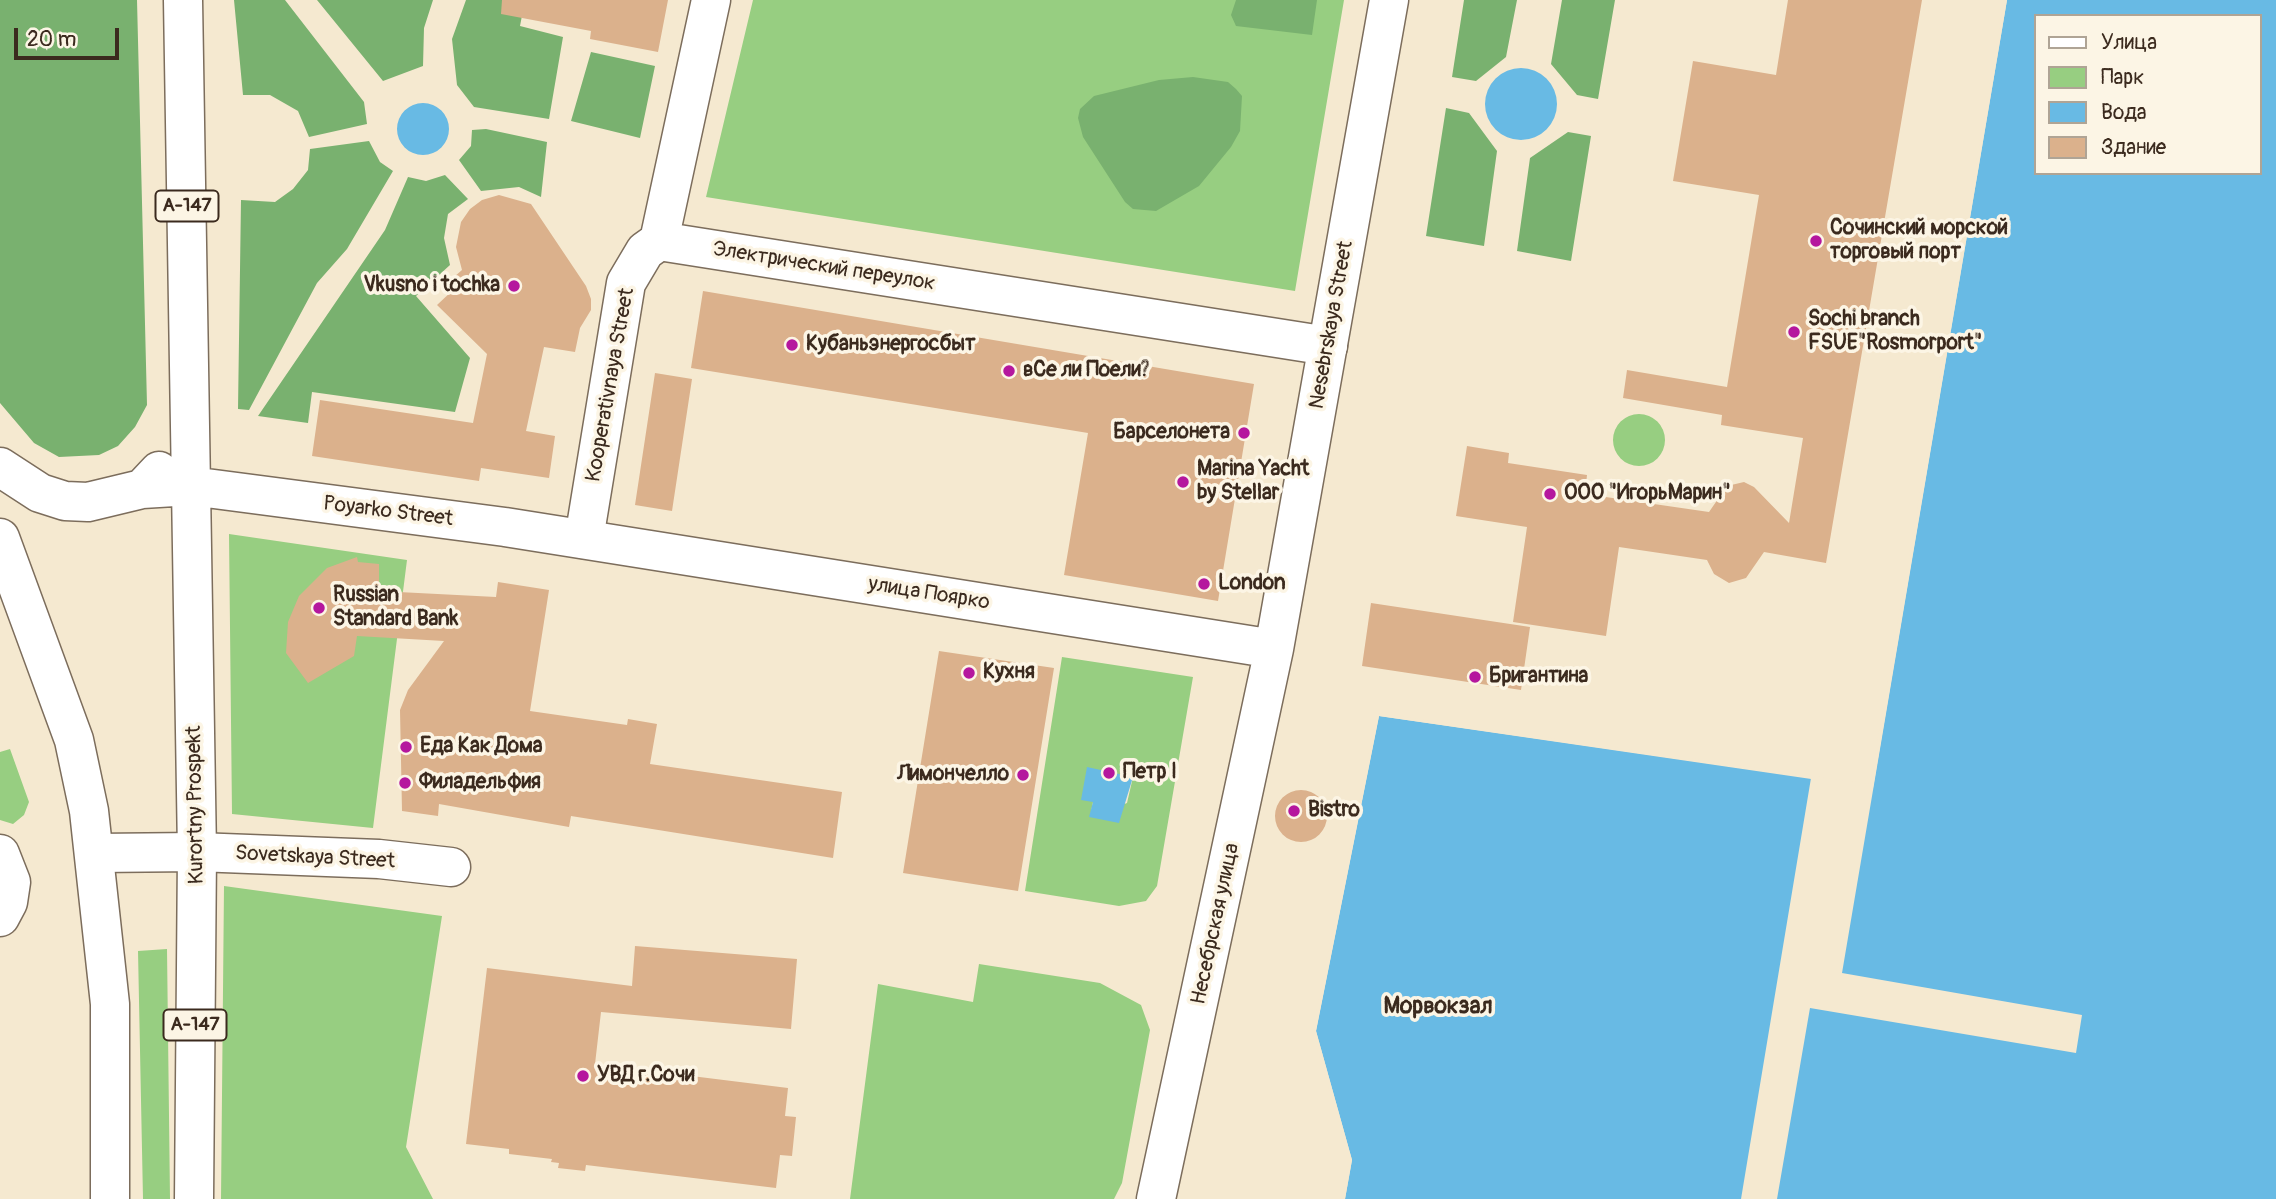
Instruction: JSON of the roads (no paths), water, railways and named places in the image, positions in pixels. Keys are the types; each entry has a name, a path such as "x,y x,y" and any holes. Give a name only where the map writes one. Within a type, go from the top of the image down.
{"main road":[{"name":"Kurortny Prospekt","path":"183,0 192,411 197,852 194,1199"},
{"path":"659,241 710,0"},
{"name":"Nesebrskaya Street","path":"1273,649 1389,0"},
{"name":"Электрический переулок","path":"659,241 1328,346"},
{"name":"Kooperativnaya Street","path":"584,539 626,283 645,251 659,241"},
{"name":"Kurortny Prospekt","path":"142,489 164,466 192,411"},
{"path":"0,467 40,493 65,501 88,502 142,489"},
{"name":"Poyarko Street","path":"142,489 191,486 584,539"},
{"path":"0,538 74,740 96,853 110,1004 110,1199"},
{"name":"улица Поярко","path":"584,539 1273,649"},
{"name":"Несебрская улица","path":"1156,1199 1273,649"},
{"name":"Sovetskaya Street","path":"96,853 197,852 379,859 451,867"},
{"path":"0,854 11,882 8,902 0,917"}],"water":[{"path":"2007,0 2276,0 2276,1199 1345,1199 1352,1160 1316,1031 1379,716 1873,788"},
{"path":"1521,68 1541,74 1551,84 1557,104 1551,124 1541,134 1521,140 1501,134 1491,124 1485,104 1491,84 1501,74"},
{"path":"423,103 442,110 449,129 442,148 423,155 404,148 397,129 404,110"},
{"path":"1087,767 1133,777 1119,823 1089,817 1093,802 1081,800"}],"place":[{"name":"Сочинский морской торговый порт","path":"1816,241"},
{"name":"Vkusno i tochka","path":"514,286"},
{"name":"Sochi branch FSUE\"Rosmorport\"","path":"1794,332"},
{"name":"Кубаньэнергосбыт","path":"792,345"},
{"name":"вСе ли Поели?","path":"1009,371"},
{"name":"Барселонета","path":"1244,433"},
{"name":"Marina Yacht by Stellar","path":"1183,482"},
{"name":"ООО \"ИгорьМарин\"","path":"1550,494"},
{"name":"London","path":"1204,584"},
{"name":"Russian Standard Bank","path":"319,608"},
{"name":"Кухня","path":"969,673"},
{"name":"Бригантина","path":"1475,677"},
{"name":"Еда Как Дома","path":"406,747"},
{"name":"Петр I","path":"1109,773"},
{"name":"Лимончелло","path":"1023,775"},
{"name":"Филадельфия","path":"405,783"},
{"name":"Bistro","path":"1294,811"},
{"name":"УВД г.Сочи","path":"583,1076"}],"district":[{"name":"Морвокзал","path":"1438,1007"}]}
